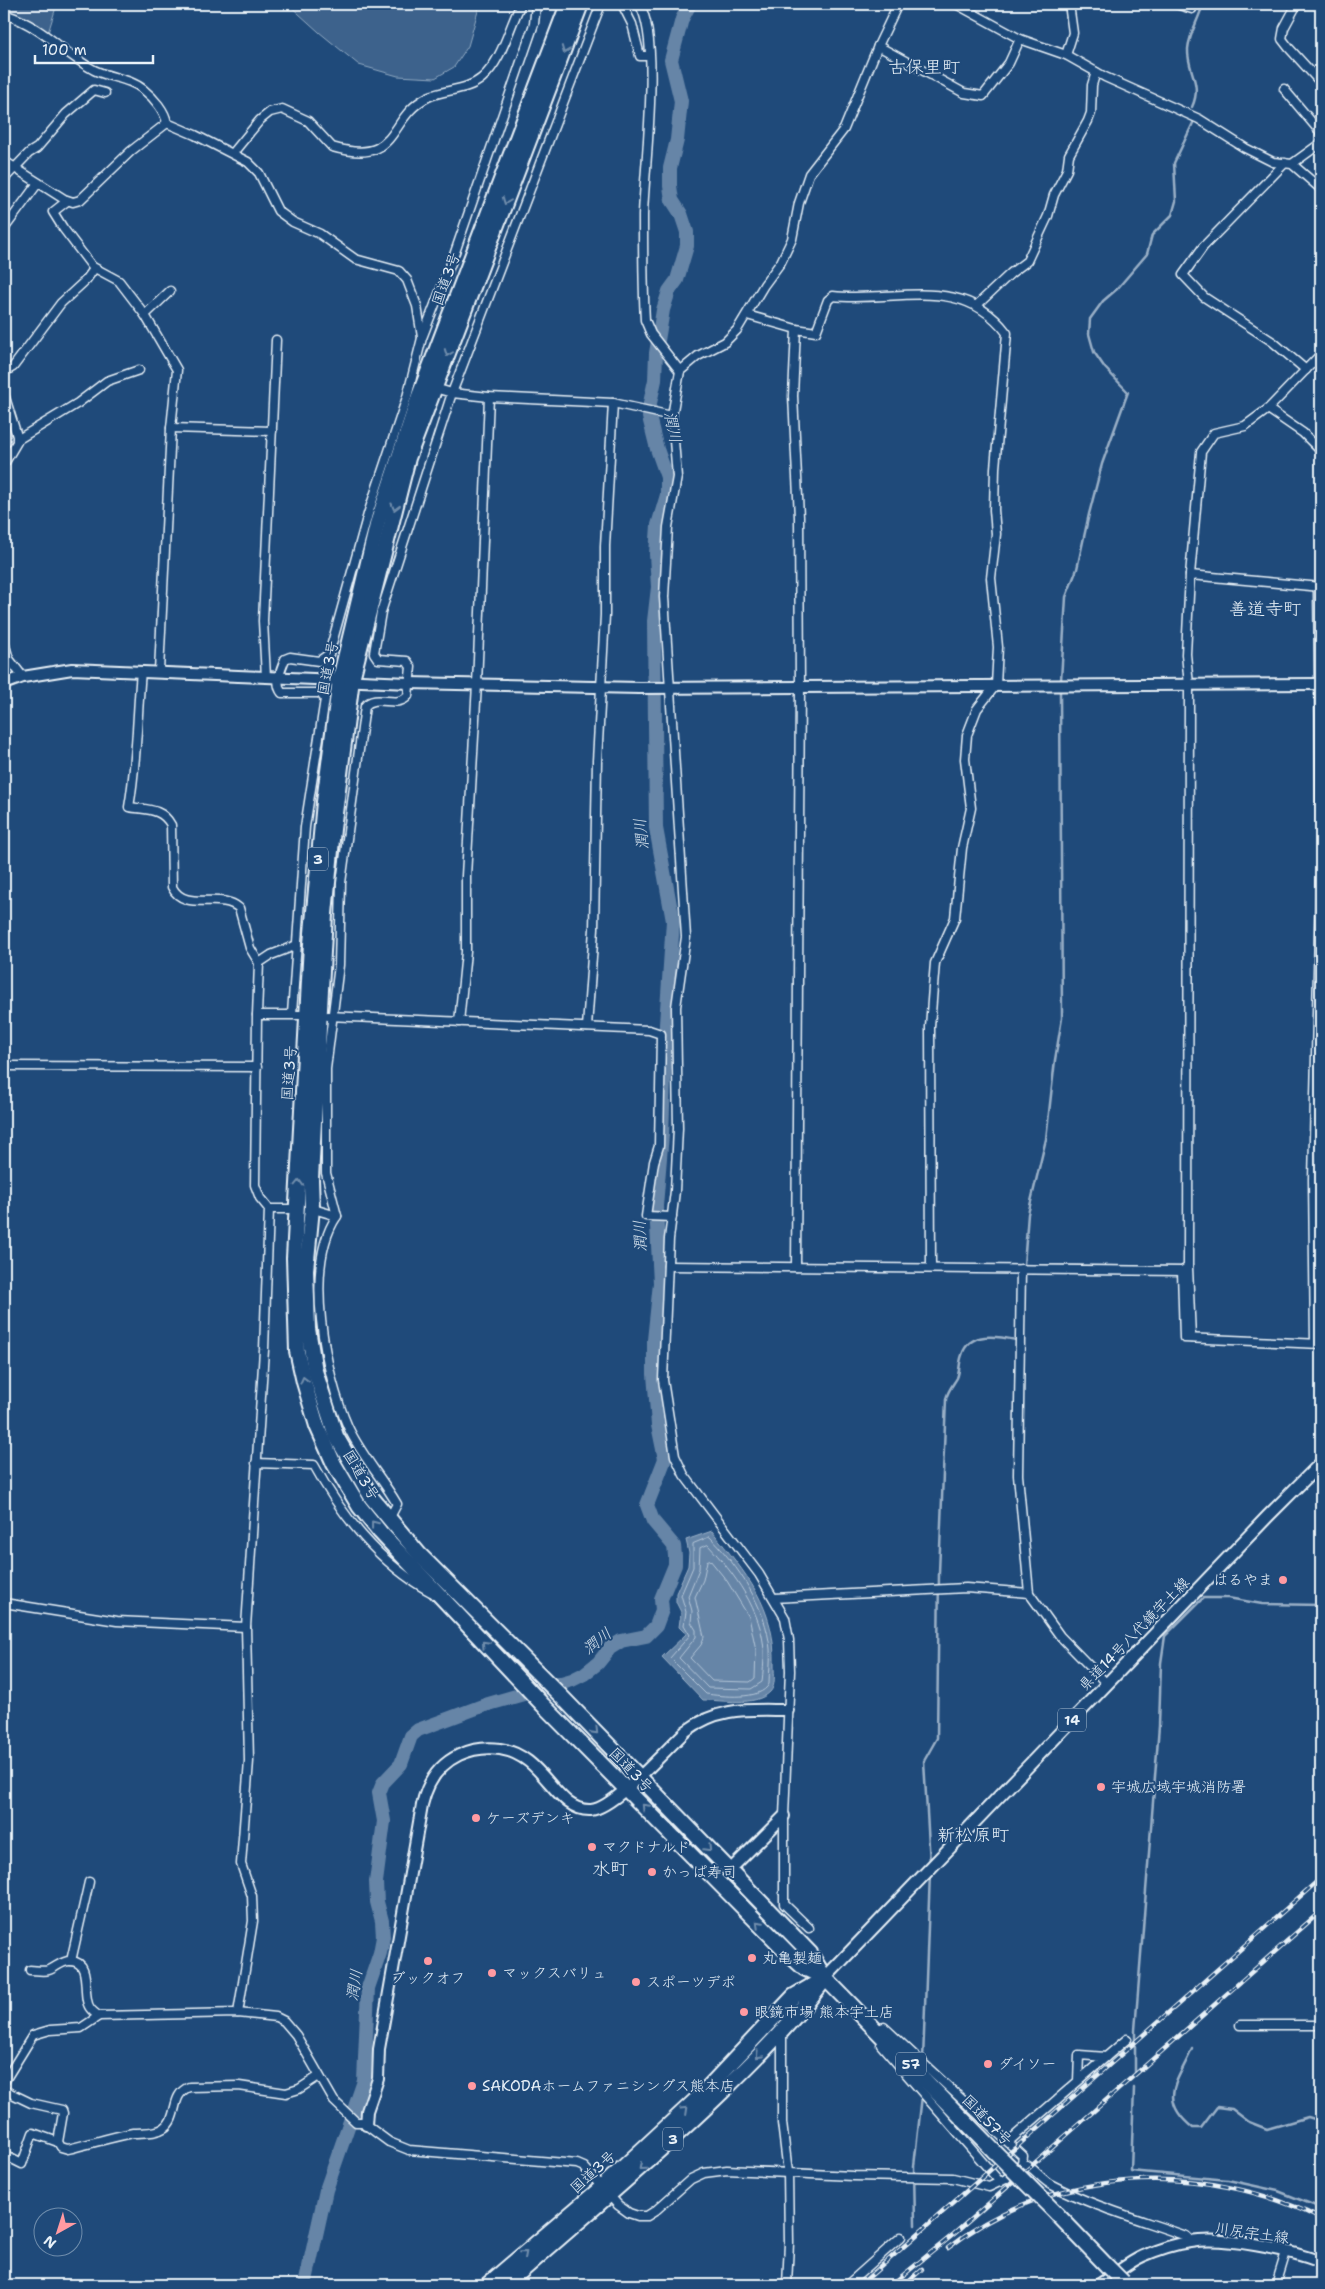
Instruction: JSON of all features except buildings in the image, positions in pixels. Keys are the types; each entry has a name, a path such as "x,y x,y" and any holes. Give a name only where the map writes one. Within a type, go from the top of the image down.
{"highway":[{"name":"国道3号","path":"568,4 378,521 346,679 317,872 320,1016 305,1209 294,1274 297,1351 317,1426 334,1464 360,1506 386,1538 543,1705 793,1958 804,1968 825,1978"},
{"name":"国道3号","path":"429,386 581,4"},
{"name":"国道3号","path":"305,1209 308,1329 316,1371 336,1436 372,1498 420,1554 561,1696 810,1953 825,1978"},
{"name":"国道3号","path":"487,2285 606,2191 709,2104 782,2031 825,1978"},
{"name":"国道3号","path":"506,2285 606,2191 701,2095 794,1996 825,1978"},
{"name":"国道57号","path":"825,1978 1124,2284"}],"main road":[{"name":"県道14号八代鏡宇土線","path":"825,1978 1107,1684 1319,1471"}],"street":[{"path":"233,153 260,120 270,112 282,109 308,121 332,147 356,151 374,149 384,144 417,103 430,96 473,84 482,78 498,56 521,4"},
{"path":"292,1014 298,900 305,827 324,699 320,693 282,693 279,690 278,678 285,659 290,657 319,661 329,654 368,514 422,338 453,258 534,24 536,4"},
{"path":"389,1519 397,1504 364,1456 348,1426 330,1370 322,1327 319,1289 322,1258 331,1226 337,1216 326,1173 326,1069 320,1016 339,965 341,883 365,706 374,701 405,700 408,696 411,667 407,661 378,659 374,653 382,612 452,394 600,4"},
{"path":"622,4 632,24 640,56 650,56"},
{"path":"639,4 648,34 650,56 648,143 643,215 645,320 651,334 680,371"},
{"path":"809,1928 784,1904 784,1816 790,1640 785,1618 759,1574 684,1475 675,1456 662,1380 670,1216 678,1128 676,1007 686,937 664,597 668,527 677,477 669,415 680,371 698,356 725,342 737,330 786,252 792,239 799,202 809,174 844,130 878,46 898,4"},
{"path":"956,4 1020,39 1066,55 1096,72 1199,119 1245,148 1273,162 1289,164 1321,189"},
{"path":"1066,55 1073,33 1069,4"},
{"path":"1176,4 1192,9"},
{"path":"1297,4 1284,28 1282,39 1321,83"},
{"path":"4,7 6,16 27,21 95,70 118,77 143,89 166,114 168,123"},
{"path":"878,46 964,93 978,97 982,96 1009,63 1020,39"},
{"path":"977,305 1028,260 1048,216 1054,195 1068,170 1070,155 1091,113 1092,84 1096,72"},
{"path":"1284,89 1321,133"},
{"path":"4,179 29,153 37,148 66,114 94,90 105,93"},
{"path":"168,123 233,153 248,162 259,173 278,211 293,222 320,234 355,259 399,271 407,280 417,306 422,338"},
{"path":"159,672 171,428 177,370 145,314 120,281 93,267 53,212 67,201 80,200 131,151 168,123"},
{"path":"1306,370 1273,342 1204,297 1183,275 1203,247 1289,164 1321,143"},
{"path":"4,160 67,201"},
{"path":"4,229 38,183"},
{"path":"4,372 13,367 61,303 86,280 94,269 93,267"},
{"path":"145,314 170,291"},
{"path":"747,315 796,329 816,332 828,300 833,296 856,299 927,294 948,296 977,305 999,322 1007,333 995,468 994,510 996,534 991,578 998,647 996,685 977,709 966,735 965,759 971,808 962,848 955,918 935,963 930,1027 931,1268"},
{"path":"796,329 793,396 799,517 800,686 796,1267"},
{"path":"266,677 263,621 276,340"},
{"path":"1190,575 1320,587 1321,847 1313,1180 1318,1343 1184,1338 1189,686 1186,654 1190,575 1201,452 1214,434 1245,426 1268,409 1321,354"},
{"path":"4,464 17,440 78,403 107,380 139,370"},
{"path":"410,380 452,394 613,403 669,415"},
{"path":"4,394 17,440"},
{"path":"460,1022 466,952 466,876 477,684 489,397"},
{"path":"587,1027 594,929 597,761 602,687 605,546 613,403"},
{"path":"1268,409 1302,433 1321,451"},
{"path":"171,428 272,431"},
{"path":"4,602 4,642 8,659 23,677"},
{"path":"4,684 23,677 72,669 409,683 639,688 1320,684"},
{"path":"141,671 137,715 136,763 129,807 162,813 167,817 171,825 172,887 176,894 180,898 200,901 226,901 234,904 238,908 250,948 259,963 256,1014 257,1067 254,1185 260,1198 269,1209 264,1350 246,1627 249,1761 241,1864 252,1896 253,1921 238,2012"},
{"path":"259,963 271,955 297,945"},
{"path":"256,1014 649,1030 660,1034 659,1146 654,1162 646,1216 670,1216"},
{"path":"4,1066 257,1067"},
{"path":"269,1209 305,1209 337,1216"},
{"path":"668,1266 1185,1269"},
{"path":"1021,1269 1018,1474 1029,1593 1060,1636 1107,1684"},
{"path":"256,1463 314,1465 336,1503 371,1545 419,1586 444,1600"},
{"path":"774,1598 966,1588 1029,1593"},
{"path":"4,1603 118,1621 246,1627"},
{"path":"363,2123 378,2079 379,2049 422,1805 430,1782 436,1773 448,1762 465,1752 493,1748 515,1753 526,1758 542,1772 566,1801 581,1809 589,1810 606,1806 686,1731 710,1716 739,1710 788,1710"},
{"path":"730,1870 784,1816"},
{"path":"71,1961 89,1882"},
{"path":"30,1970 48,1971 60,1964 71,1961 80,1965 85,1972 86,1998 90,2008 99,2016"},
{"path":"4,2082 33,2034 50,2030 81,2028 99,2016 238,2012 276,2017 284,2021 296,2035 319,2076 342,2110 389,2142 409,2150 577,2164 584,2167 629,2213 638,2216 647,2216 691,2178 704,2173 727,2170 910,2178 953,2178 989,2187 1000,2182 1022,2163 1023,2156 884,2027 877,2030 881,2044 1000,2182"},
{"path":"1240,2025 1321,2025"},
{"path":"782,2031 782,2123 788,2172 789,2242 787,2285"},
{"path":"1008,2142 1127,2039"},
{"path":"1078,2081 1079,2055 1106,2057"},
{"path":"4,2154 22,2164 33,2133 58,2142 61,2147 68,2149 122,2135 152,2132 164,2128 172,2119 179,2094 189,2087 239,2086 286,2093 299,2089 319,2076"},
{"path":"4,2090 31,2103 62,2110 58,2142"},
{"path":"1022,2163 1032,2166 1050,2184 1126,2216 1186,2236 1191,2241"},
{"path":"847,2285 901,2236"},
{"name":"川尻宇土線","path":"1098,2285 1142,2256 1191,2241 1219,2241 1286,2252 1321,2262"},
{"path":"1276,2285 1286,2252"}],"shaded area":[{"path":"4,4 57,4 47,36 7,15"},
{"path":"288,4 480,4 468,46 454,67 435,78 398,76 359,65"}],"water":[{"path":"712,1531 747,1577 764,1609 770,1626 773,1645 774,1683 770,1692 756,1700 738,1702 703,1700 662,1657 686,1634 679,1627 681,1612 676,1602 676,1593 688,1566 689,1553 686,1540"}],"waterway":[{"name":"潤川","path":"305,2285 326,2190 364,2081 368,1988 380,1953 383,1937 382,1921 377,1902 376,1882 384,1821 379,1793 383,1783 401,1764 411,1736 418,1730 485,1705 572,1680 584,1674 598,1663 610,1648 621,1641 646,1636 656,1626 662,1610 661,1599 675,1565 674,1546 653,1521 647,1505 665,1459 658,1425 654,1374 654,1340 660,1283 656,1206 662,1134 666,1024 673,921 656,828 654,621 658,587 656,554 658,525 667,495 667,477 657,449 649,417 663,310 669,291 677,280 687,246 687,232 681,214 672,200 670,186 670,168 677,140 681,101 671,60 682,19 690,4"},
{"path":"1192,107 1196,91 1188,49 1190,38 1203,4"},
{"path":"1061,680 1066,597 1077,569 1102,464 1128,392 1105,368 1094,352 1089,334 1090,319 1103,301 1117,289 1147,254 1152,235 1172,215 1176,201 1174,163 1193,123"},
{"path":"1060,692 1062,1018 1046,1139 1028,1214 1024,1265 1181,1267"},
{"path":"930,1863 924,1761 937,1738 939,1573 946,1399 949,1390 957,1378 962,1355 971,1342 984,1337 1001,1337 1016,1340"},
{"path":"1135,2075 1135,2030 1159,1726 1161,1663 1165,1636 1203,1598 1228,1598 1262,1604 1321,1605"},
{"path":"923,2060 930,1873"},
{"path":"1192,2049 1177,2081 1173,2099 1182,2118 1193,2128 1201,2128 1217,2107 1232,2109 1249,2122 1267,2129 1308,2117 1321,2121"},
{"path":"1134,2088 1131,2171 1228,2180 1278,2191 1321,2208"},
{"path":"915,2225 914,2166 922,2096"}],"railway":[{"path":"860,2285 1321,1878"},
{"path":"891,2285 954,2234 1321,1911"},
{"path":"948,2248 989,2221 1034,2201 1081,2187 1130,2181 1180,2181 1229,2187 1276,2200 1321,2219"},
{"path":"904,2285 922,2269"}],"place":[{"name":"はるやま","path":"1283,1580"},
{"name":"宇城広域宇城消防署","path":"1101,1787"},
{"name":"ケーズデンキ","path":"476,1818"},
{"name":"マクドナルド","path":"592,1847"},
{"name":"かっぱ寿司","path":"652,1872"},
{"name":"丸亀製麺","path":"752,1958"},
{"name":"ブックオフ","path":"428,1961"},
{"name":"マックスバリュ","path":"492,1973"},
{"name":"スポーツデポ","path":"636,1982"},
{"name":"眼鏡市場 熊本宇土店","path":"744,2012"},
{"name":"ダイソー","path":"988,2064"},
{"name":"SAKODAホームファニシングス熊本店","path":"472,2086"}],"district":[{"name":"古保里町","path":"924,67"},
{"name":"善道寺町","path":"1265,609"},
{"name":"新松原町","path":"973,1835"},
{"name":"水町","path":"610,1869"}]}
